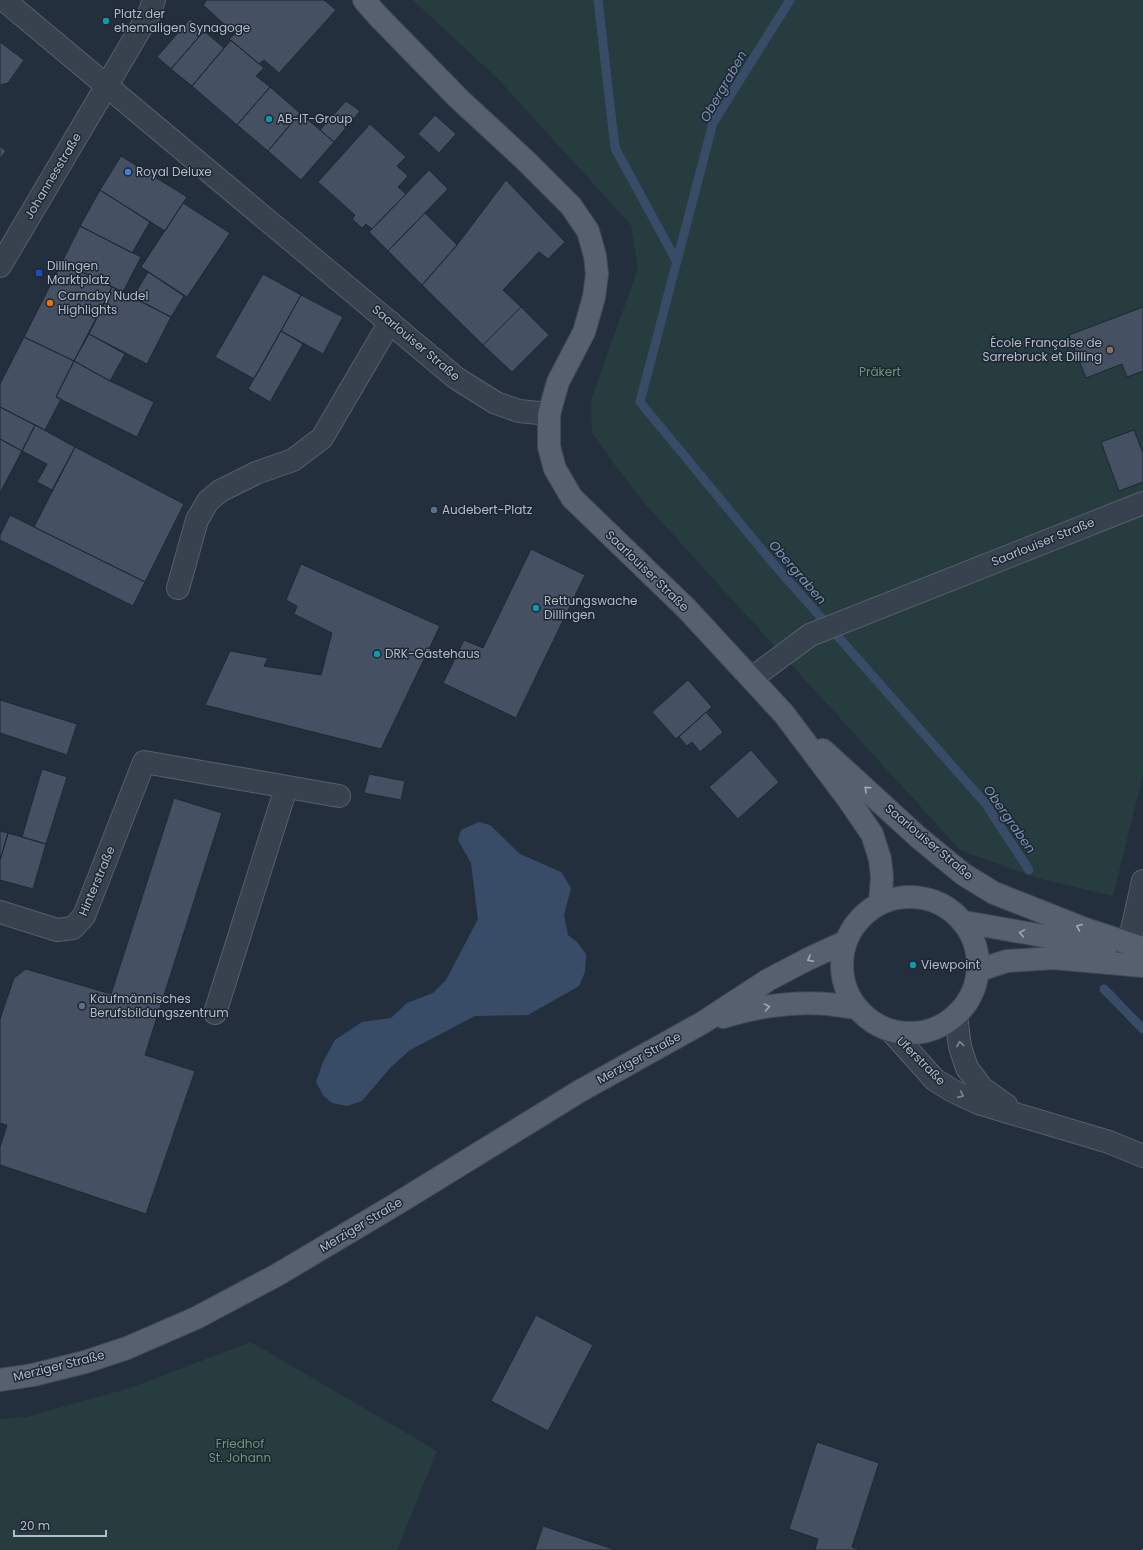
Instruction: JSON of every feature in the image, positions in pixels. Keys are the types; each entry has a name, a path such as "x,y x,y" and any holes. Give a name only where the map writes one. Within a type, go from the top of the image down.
{"main road":[{"path":"364,0 458,98 525,160 571,206 588,231 595,256 597,274 594,297 584,332 558,382 549,414"},
{"name":"Saarlouiser Straße","path":"549,414 549,447 555,469 572,498 686,608 752,678 784,714 848,799 872,834 880,859 882,877 880,904"},
{"name":"Saarlouiser Straße","path":"784,714 918,837 963,874 994,893 1138,948"},
{"name":"Saarlouiser Straße","path":"880,859 895,879 912,897"},
{"path":"912,897 922,898 945,906 964,922 974,942 979,970 975,987 968,1003 956,1016 945,1024 932,1030 919,1034 905,1034 892,1032 872,1023 856,1008 845,988 841,965 845,942 853,926 865,913 880,904 897,898 912,897"},
{"path":"964,922 1138,948"},
{"name":"Merziger Straße","path":"0,1380 33,1375 85,1362 127,1348 196,1318 277,1275 398,1203 580,1091 702,1023 768,980 845,942"},
{"path":"979,970 1007,961 1053,958 1143,966"},
{"name":"Merziger Straße","path":"702,1023 742,1011 787,1004 828,1004 856,1008"}],"street":[{"name":"Saarlouiser Straße","path":"4,0 456,378 496,402 519,411 549,414"},
{"path":"152,7 167,0"},
{"name":"Johannesstraße","path":"0,266 152,7"},
{"path":"178,588 197,520 208,501 220,491 244,479 293,460 322,438 390,322"},
{"name":"Saarlouiser Straße","path":"752,678 810,635 1143,503"},
{"name":"Hinterstraße","path":"0,912 57,930 73,928 84,916 144,762 286,788"},
{"path":"215,1013 286,788 339,796"},
{"path":"1138,948 1143,881"},
{"name":"Uferstraße","path":"956,1016 960,1047 967,1068 982,1088 1018,1114"},
{"name":"Uferstraße","path":"892,1032 935,1080 953,1091 978,1103 1110,1142 1143,1156"}],"green space":[{"name":"Präkert","path":"413,0 1143,0 1143,775 1113,896 1037,878 960,850 647,506 614,464 592,432 591,399 638,269 631,225 498,79"},
{"name":"Friedhof St. Johann","path":"251,1342 437,1451 397,1550 0,1550 0,1419 26,1417 130,1388"}],"water":[{"path":"479,822 490,825 520,854 561,872 571,888 564,915 568,935 577,942 586,954 585,972 579,986 528,1015 475,1016 410,1050 390,1068 362,1101 347,1106 332,1103 323,1095 316,1082 323,1062 335,1040 362,1022 391,1018 407,1003 433,993 446,980 478,919 471,863 458,840 461,830"}],"building":[{"path":"207,0 324,0 336,10 279,73 264,60 259,64 229,39 235,34 203,5"},
{"path":"190,19 204,31 171,69 157,57"},
{"path":"204,31 224,48 192,86 171,69"},
{"path":"231,40 264,68 256,76 270,87 237,125 192,86"},
{"path":"0,42 24,60 8,83 0,85"},
{"name":"AB-IT-Group","path":"270,87 300,113 268,151 237,125"},
{"path":"346,101 360,111 334,142 320,130"},
{"path":"300,113 334,142 301,180 268,151"},
{"path":"435,115 456,134 439,153 418,134"},
{"path":"370,124 406,157 397,166 408,176 398,187 406,194 372,229 366,224 362,228 352,219 355,215 318,182"},
{"path":"0,146 6,151 0,159"},
{"path":"121,156 187,197 165,231 100,190"},
{"path":"429,170 448,189 388,251 369,232"},
{"path":"506,180 565,242 548,259 539,252 503,290 521,307 483,345 422,285 457,245"},
{"path":"100,190 150,222 132,253 80,226"},
{"path":"183,203 230,233 187,297 141,267"},
{"path":"425,213 457,245 422,285 388,251"},
{"path":"80,226 141,257 123,292 62,262"},
{"path":"62,262 112,287 74,361 24,337"},
{"path":"148,272 184,296 171,317 133,297"},
{"path":"263,274 301,295 254,379 215,357"},
{"path":"112,287 171,317 147,364 89,334"},
{"path":"301,295 343,317 323,354 281,331"},
{"path":"521,307 549,335 512,372 483,345"},
{"path":"1143,307 1143,371 1127,377 1122,364 1086,378 1069,335"},
{"path":"281,331 303,344 270,402 248,389"},
{"path":"89,334 125,354 110,381 74,361"},
{"path":"24,337 74,361 56,397 61,399 45,430 0,407 0,384"},
{"path":"74,361 110,381 154,402 137,437 56,397"},
{"path":"0,407 35,425 22,451 0,439"},
{"path":"35,425 75,447 52,490 37,482 47,464 22,451"},
{"path":"1134,430 1143,453 1143,482 1119,491 1101,442"},
{"path":"0,439 22,451 0,493"},
{"path":"75,447 184,504 145,582 34,527"},
{"path":"10,515 145,582 133,606 0,540 0,535"},
{"name":"Rettungswache Dillingen","path":"531,549 585,575 516,718 443,683 464,640 483,648"},
{"name":"DRK-Gästehaus","path":"301,564 440,626 381,749 205,705 230,651 268,658 264,666 321,675 332,633 294,614 297,606 286,600"},
{"path":"688,680 712,707 676,739 652,712"},
{"path":"0,700 77,724 67,755 0,733"},
{"path":"706,712 723,732 700,752 692,742 687,746 679,737"},
{"path":"751,750 779,782 738,819 709,787"},
{"path":"42,769 67,777 46,844 22,837"},
{"path":"369,774 405,781 401,800 364,793"},
{"name":"Kaufmännisches Berufsbildungszentrum","path":"174,798 222,813 145,1055 195,1071 146,1214 0,1165 0,1147 7,1125 0,1123 0,1019 14,978 26,969 111,994"},
{"path":"0,831 8,833 0,860"},
{"path":"8,833 46,844 33,889 0,880 0,860"},
{"path":"536,1315 593,1345 548,1431 491,1401"},
{"path":"817,1442 879,1463 852,1547 860,1550 815,1550 818,1539 789,1529"},
{"path":"543,1526 616,1550 535,1550"}],"waterway":[{"name":"Obergraben","path":"598,0 615,148 677,262"},
{"name":"Obergraben","path":"790,0 713,123 640,402 772,562 985,803 1029,870"},
{"name":"Obergraben","path":"1104,989 1143,1029"}],"place":[{"name":"Platz der ehemaligen Synagoge","path":"106,21"},
{"name":"AB-IT-Group","path":"269,119"},
{"name":"Royal Deluxe","path":"128,172"},
{"name":"Dillingen Marktplatz","path":"39,273"},
{"name":"Carnaby Nudel Highlights","path":"50,303"},
{"name":"École Française de Sarrebruck et Dilling","path":"1110,350"},
{"name":"Audebert-Platz","path":"434,510"},
{"name":"Rettungswache Dillingen","path":"536,608"},
{"name":"DRK-Gästehaus","path":"377,654"},
{"name":"Viewpoint","path":"913,965"},
{"name":"Kaufmännisches Berufsbildungszentrum","path":"82,1006"}]}
